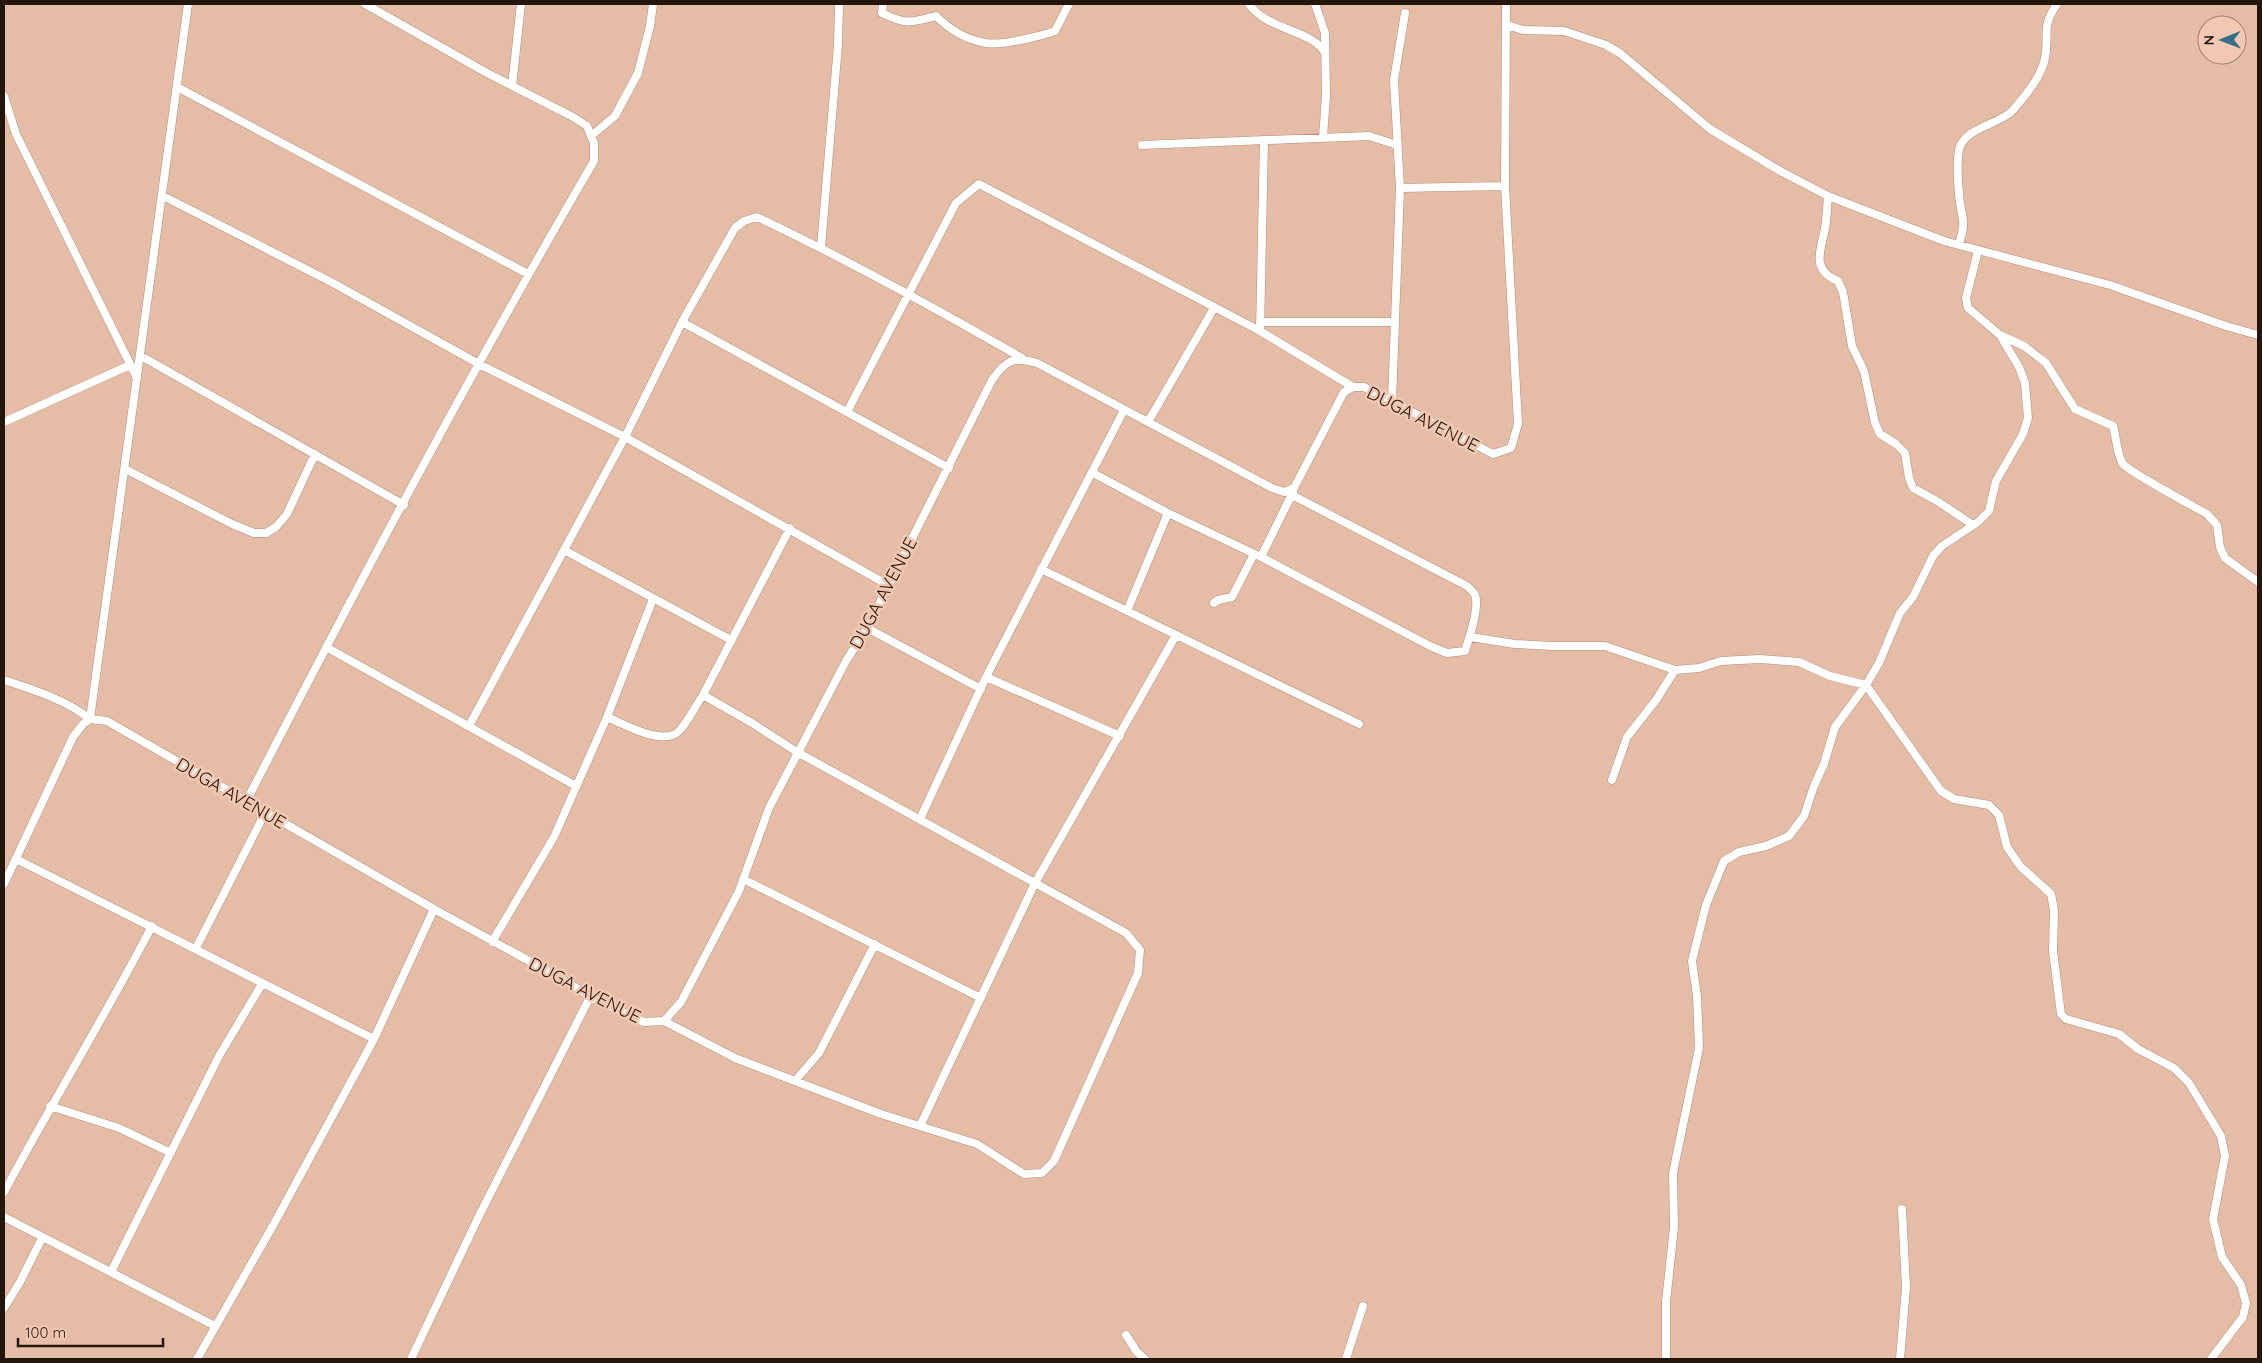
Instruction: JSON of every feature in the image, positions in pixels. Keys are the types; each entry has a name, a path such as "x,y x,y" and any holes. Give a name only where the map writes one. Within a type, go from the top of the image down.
{"street":[{"path":"4,884 73,737 83,724 90,719 188,4"},
{"path":"246,802 326,646 479,364 528,274 594,161 594,143 587,126 573,116 512,86 366,4"},
{"path":"512,86 521,4"},
{"path":"591,136 615,116 638,73 650,26 653,4"},
{"path":"821,247 838,45 839,4"},
{"path":"883,4 882,12 900,22 916,22 936,16 949,28 987,44 1038,38 1055,31 1069,4"},
{"path":"1249,4 1256,14 1274,24 1315,41 1322,47 1326,55"},
{"path":"1315,4 1325,33 1323,137"},
{"name":"DUGA AVENUE","path":"1214,603 1232,597 1258,556 1293,492 1344,392 1353,387 1364,387 1392,400 1493,454 1511,448 1518,424 1505,186 1506,4"},
{"path":"1959,245 1963,225 1957,184 1959,150 1962,143 1972,134 2002,119 2012,111 2040,72 2045,59 2045,30 2050,15 2057,4"},
{"path":"1392,400 1400,188 1394,80 1405,13"},
{"path":"1507,25 1523,30 1564,31 1606,45 1621,54 1710,129 1782,172 1828,196 1944,241 2110,285 2226,326 2258,335"},
{"path":"177,87 528,274"},
{"path":"4,96 16,134 136,378"},
{"path":"1142,145 1369,136 1397,146"},
{"path":"1260,331 1264,140"},
{"path":"847,412 956,203 979,184 1260,331 1353,387"},
{"path":"1400,188 1505,186"},
{"path":"163,196 334,283 479,364 625,437 686,473 790,528 888,585"},
{"path":"1828,196 1825,228 1819,247 1822,269 1827,276 1838,282 1843,292 1852,346 1868,386 1875,423 1880,434 1896,444 1904,453 1909,478 1914,488 1937,500 1973,525"},
{"path":"469,726 625,437 682,322 735,228 744,220 757,217 821,247 909,293 1023,359 1037,363 1272,488 1284,492 1293,492 1467,586 1475,595 1476,606 1470,637 1465,650 1447,653 1258,556 1168,514 1093,473"},
{"path":"1978,251 1966,298 1968,308 2000,335 2024,346 2046,363 2075,409 2113,426 2117,438 2117,450 2124,465 2207,514 2217,525 2220,547 2225,558 2258,582"},
{"path":"1148,422 1214,308"},
{"path":"682,322 949,468"},
{"path":"1260,322 1395,322"},
{"path":"1666,1359 1666,1302 1674,1227 1673,1173 1699,1048 1697,996 1692,961 1706,905 1724,861 1739,852 1766,846 1789,836 1804,816 1824,764 1835,727 1866,685 1888,645 1900,613 1913,597 1933,556 1942,546 1973,525 1989,511 1996,481 2024,434 2028,418 2026,382 2020,367 2000,335"},
{"path":"141,356 404,504"},
{"name":"DUGA AVENUE","path":"4,680 49,695 76,708 90,719 106,721 492,942 566,981 590,997 644,1022 664,1022 681,1002 743,880 769,808 796,752 846,661 867,628 992,380 1000,369 1012,360 1023,359"},
{"path":"4,422 130,365"},
{"path":"920,819 986,678 1040,569 1093,473 1124,410"},
{"path":"125,469 232,524 254,533 266,533 276,527 287,514 315,454"},
{"path":"1126,611 1168,514"},
{"path":"607,717 643,733 662,737 679,732 703,695 790,528"},
{"path":"564,550 731,640"},
{"path":"1040,569 1359,724"},
{"path":"492,942 554,836 607,717 653,599"},
{"path":"867,628 981,689"},
{"path":"920,1126 1035,883 1176,635"},
{"path":"1470,637 1534,645 1605,646 1675,670 1699,668 1720,661 1760,660 1799,662 1830,676 1866,685 1941,791 1954,799 1989,805 2000,815 2007,847 2021,867 2051,894 2054,910 2053,951 2061,1014 2066,1019 2119,1034 2138,1049 2174,1068 2189,1082 2221,1136 2225,1156 2213,1219 2222,1257 2241,1285 2246,1304 2243,1316 2211,1359"},
{"path":"326,646 576,786"},
{"path":"1612,780 1627,738 1660,694 1675,670"},
{"path":"986,678 1120,736"},
{"path":"664,1022 734,1058 881,1114 977,1144 1024,1174 1042,1173 1054,1161 1138,973 1140,950 1126,933 796,752 752,723 703,695"},
{"path":"196,948 265,813"},
{"path":"16,859 374,1039"},
{"path":"743,880 875,944 980,998"},
{"path":"197,1359 275,1222 374,1039 434,909"},
{"path":"4,1192 50,1106 106,1014 152,926"},
{"path":"795,1081 819,1053 875,944"},
{"path":"111,1272 219,1056 262,984"},
{"path":"411,1359 479,1216 590,997"},
{"path":"50,1106 119,1128 171,1153"},
{"path":"1900,1359 1906,1287 1902,1209"},
{"path":"4,1217 215,1326"},
{"path":"4,1308 20,1282 42,1238"},
{"path":"1346,1359 1363,1306"},
{"path":"1126,1335 1137,1352 1145,1359"}]}
